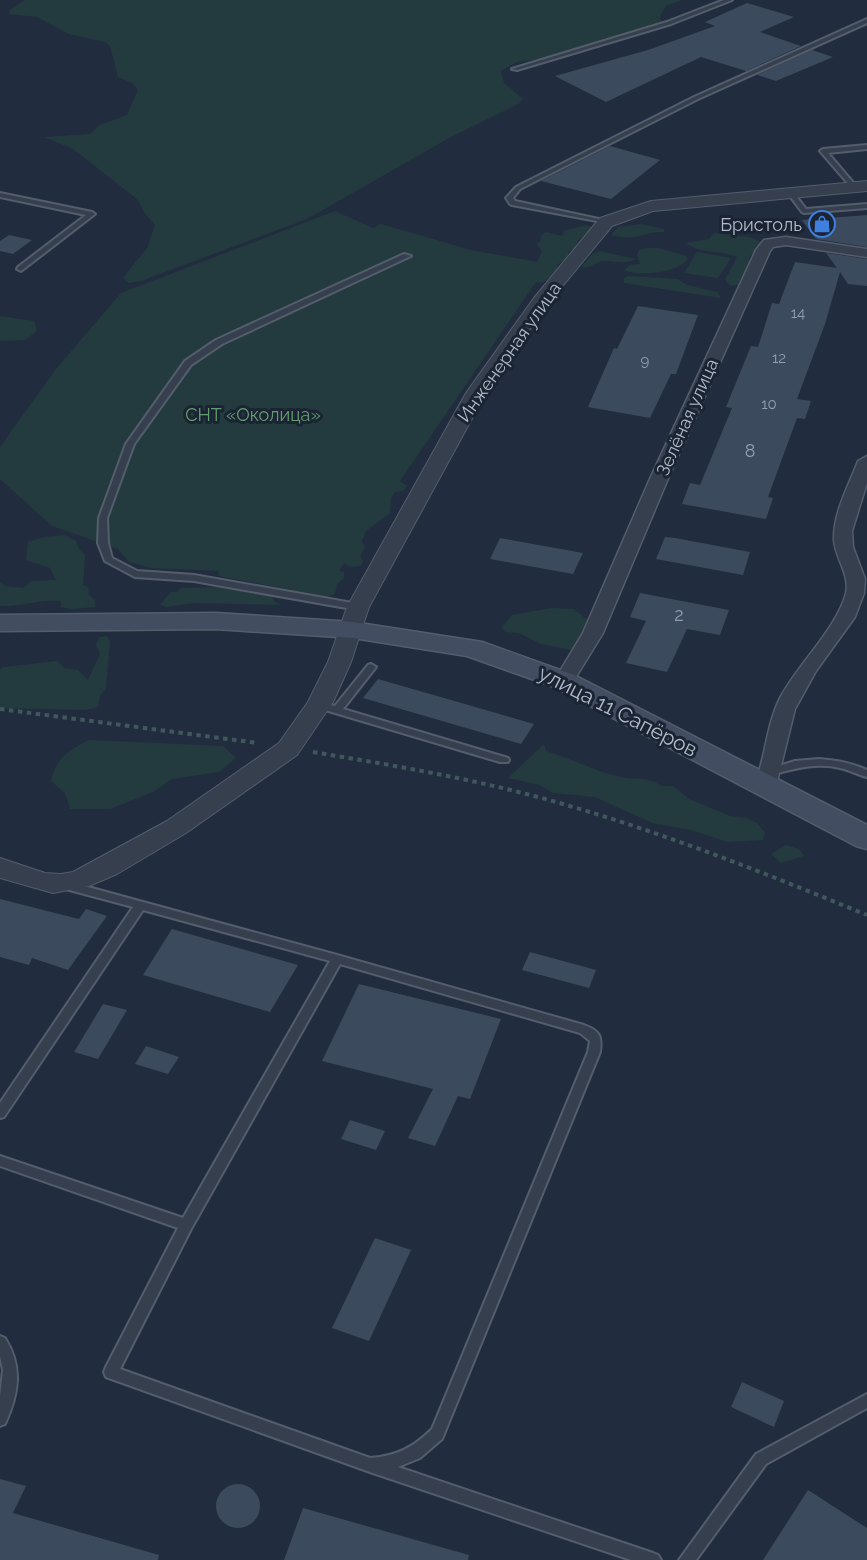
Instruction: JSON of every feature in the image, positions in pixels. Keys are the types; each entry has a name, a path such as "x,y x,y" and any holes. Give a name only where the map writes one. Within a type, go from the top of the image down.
{"main road":[{"name":"улица 11 Сапёров","path":"0,623 356,618 471,648 564,681 768,779 867,838"}],"street":[{"path":"606,222 651,206 860,186"},
{"name":"Инженерная улица","path":"289,748 328,708 356,618 476,393 540,302 606,222"},
{"name":"Зелёная улица","path":"564,681 593,633 658,481 763,250 773,241 786,241 867,253"},
{"path":"768,779 778,727 802,677 841,625 854,595 856,584 843,539 845,522 867,461"},
{"path":"0,867 28,879 63,884 90,877 147,845 289,748"}],"lane":[{"path":"515,69 669,23 729,0"},
{"path":"606,222 512,203 509,198 518,188 685,104 867,21"},
{"path":"860,186 823,151 867,147"},
{"path":"790,192 804,211 867,206"},
{"path":"0,195 92,214 21,269"},
{"path":"356,618 194,578 135,574 118,567 108,559 102,528 130,444 188,363 238,333 407,256"},
{"path":"370,667 328,708 504,760"},
{"path":"768,779 806,761 822,760 839,763 867,774"},
{"path":"63,884 584,1030 596,1039 594,1052 437,1434 423,1449 405,1459 387,1464 370,1465"},
{"path":"0,1113 141,905"},
{"path":"337,959 186,1225 111,1372 370,1465 653,1560"},
{"path":"0,1161 186,1225"},
{"path":"0,1342 9,1355 10,1376 8,1397 0,1419"},
{"path":"687,1560 761,1459 867,1401"}],"path":[{"path":"0,709 218,736 446,774 563,804 715,853 867,915"}],"green space":[{"path":"25,0 682,0 666,6 660,16 662,24 657,28 595,43 563,56 517,62 501,71 504,83 523,99 520,103 449,138 307,219 141,281 129,283 123,278 147,248 155,225 137,199 73,149 44,137 90,134 100,125 127,115 138,90 132,83 118,77 110,46 105,42 69,34 37,17 9,14 10,10"},
{"name":"СНТ «Околица»","path":"335,211 373,228 381,224 471,250 537,262 542,251 536,243 540,242 541,236 546,232 562,236 564,231 586,225 595,229 578,240 575,248 568,252 569,257 557,265 558,270 542,283 536,282 400,481 407,486 403,491 395,492 391,498 390,513 366,531 362,541 365,548 360,556 363,561 361,566 350,567 344,563 339,571 344,572 344,578 337,584 335,594 318,598 302,592 219,576 218,571 151,568 129,562 118,549 52,526 0,479 0,447 56,369 121,293"},
{"path":"641,224 664,229 664,232 634,237 611,235 618,227"},
{"path":"714,233 750,237 763,243 749,257 750,263 739,285 730,286 725,280 737,257 697,249 686,243 709,239"},
{"path":"659,248 686,256 688,259 676,268 658,272 639,273 624,270 630,265 640,264 637,255 639,250"},
{"path":"599,251 636,259 625,262 602,261 581,268 592,254"},
{"path":"697,252 731,258 718,278 684,273"},
{"path":"628,276 678,279 687,285 717,292 721,298 624,283 624,278"},
{"path":"0,316 34,321 37,331 25,340 0,341"},
{"path":"65,535 76,541 79,549 85,555 83,585 89,588 88,594 95,601 95,607 71,609 61,607 61,601 0,606 0,582 5,586 23,588 31,581 56,580 50,568 26,560 28,542 44,537"},
{"path":"216,587 272,596 275,602 282,605 194,603 166,607 160,604 171,592 177,592 181,588"},
{"path":"552,608 574,609 585,618 597,620 582,652 541,644 519,633 506,632 501,628 512,615"},
{"path":"107,636 110,642 106,688 100,696 98,707 85,710 0,708 0,670 3,667 58,661 64,668 78,670 88,680 100,654 96,644 100,637"},
{"path":"89,740 223,746 236,758 219,772 172,779 153,792 110,809 70,809 65,793 51,781 53,773 64,756"},
{"path":"544,744 546,751 602,772 648,780 661,786 673,786 689,799 730,816 746,818 757,823 765,833 763,840 727,842 691,830 652,823 595,797 553,793 540,785 508,778"},
{"path":"786,845 799,849 804,856 781,863 771,854"}],"building":[{"path":"747,3 794,17 760,32 801,46 746,71 701,57 606,102 555,76 648,50 715,26 705,22"},
{"path":"812,50 833,57 776,81 757,75"},
{"path":"610,146 660,160 611,199 541,181"},
{"path":"867,215 867,247 816,239 802,220"},
{"path":"9,235 32,240 13,254 0,251 0,241"},
{"path":"826,253 867,259 867,286 848,284 840,272 825,324 797,399 811,401 805,419 797,418 768,497 773,498 766,519 682,504 690,483 700,485 732,408 726,407 751,346 758,347 772,303 779,304 795,262 837,268"},
{"path":"638,306 698,315 676,374 671,374 650,418 588,407 614,348 617,349"},
{"path":"665,537 750,552 743,575 656,559"},
{"path":"500,538 583,553 573,574 490,559"},
{"path":"640,593 729,610 720,635 687,629 667,672 626,663 646,621 630,617"},
{"path":"378,679 534,724 521,744 363,698"},
{"path":"0,899 79,919 86,909 107,916 68,970 32,958 29,965 0,957"},
{"path":"172,929 298,965 270,1012 143,975"},
{"path":"530,952 596,970 589,988 522,970"},
{"path":"359,984 501,1019 470,1099 458,1096 435,1146 408,1138 433,1089 322,1061"},
{"path":"103,1004 127,1010 98,1059 74,1052"},
{"path":"146,1046 179,1057 168,1074 135,1064"},
{"path":"350,1120 385,1131 376,1150 341,1139"},
{"path":"375,1238 411,1250 369,1341 332,1328"},
{"path":"742,1382 784,1401 774,1427 731,1407"},
{"path":"0,1479 26,1486 13,1513 159,1555 158,1560 0,1560"},
{"path":"238,1484 254,1490 260,1506 254,1522 238,1528 222,1522 216,1506 222,1490"},
{"path":"808,1490 867,1528 867,1560 763,1560"},
{"path":"303,1508 469,1555 468,1560 284,1560"}],"place":[{"name":"Бристоль","path":"822,224"}]}
